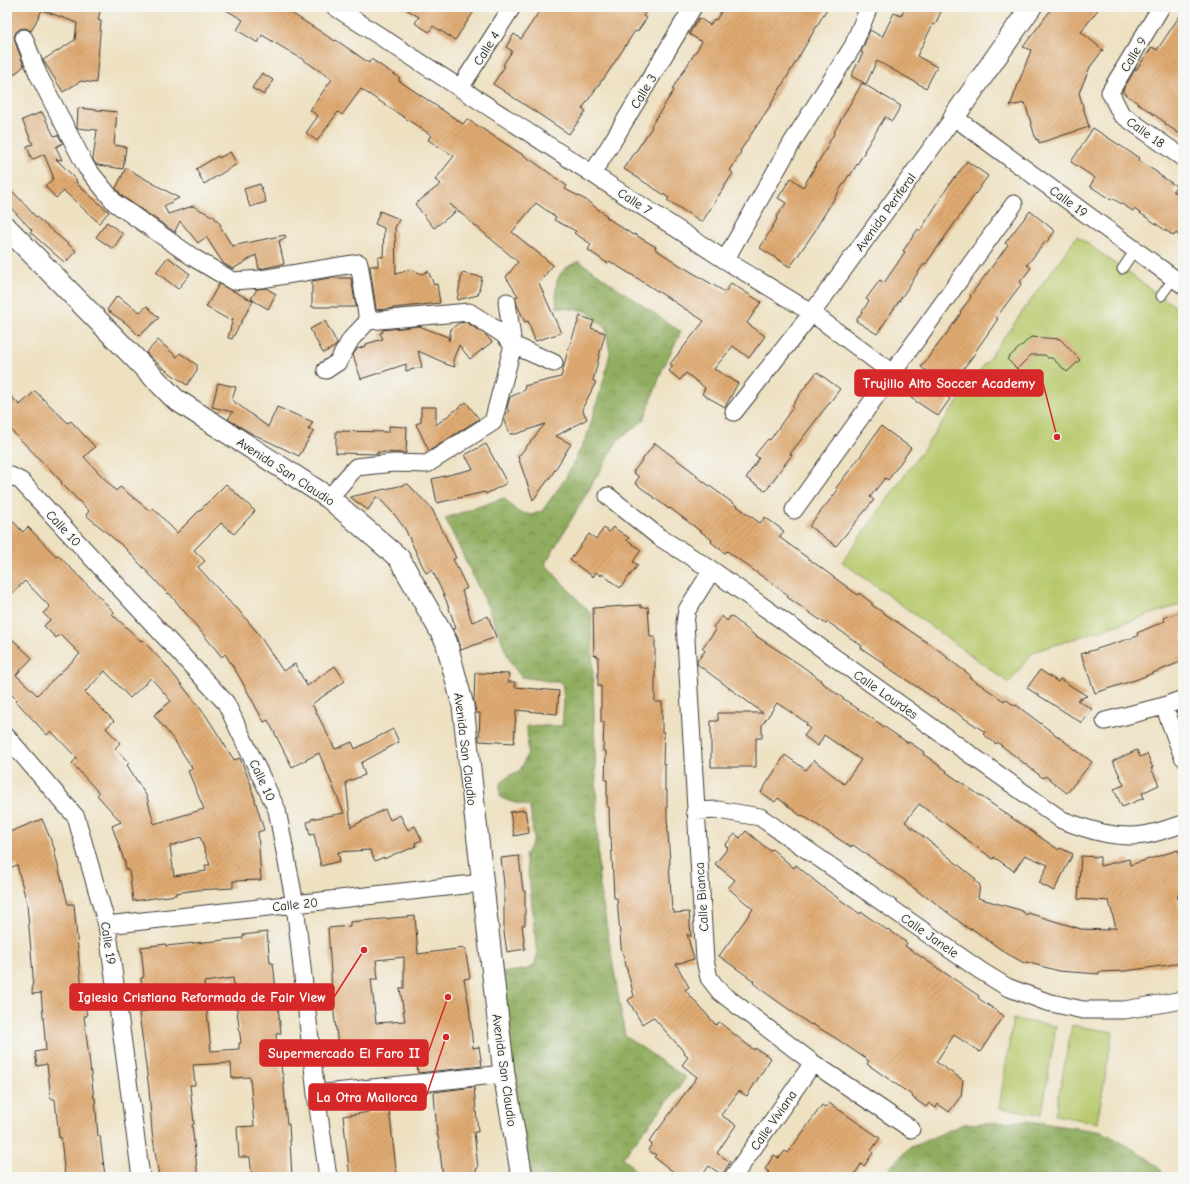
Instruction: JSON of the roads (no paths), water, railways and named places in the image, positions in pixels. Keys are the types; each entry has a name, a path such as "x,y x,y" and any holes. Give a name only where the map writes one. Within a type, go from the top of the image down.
{"street":[{"name":"Calle 7","path":"335,7 725,260 812,313 892,373"},
{"name":"Calle 4","path":"460,88 512,7"},
{"name":"Calle 3","path":"592,174 693,7"},
{"path":"725,260 793,141 853,46 869,7"},
{"name":"Avenida Periferal","path":"734,412 812,313 954,117 1031,7"},
{"name":"Calle 9","path":"1115,101 1110,92 1161,7"},
{"path":"24,38 38,74 86,167 115,203 194,258 233,281 358,263 368,321"},
{"name":"Calle 18","path":"1115,101 1121,114 1183,158"},
{"name":"Calle 19","path":"954,117 1179,282"},
{"path":"794,510 1014,204"},
{"name":"Avenida San Claudio","path":"7,228 175,400 329,498 399,558 446,640 463,706 504,1074 522,1177"},
{"path":"329,498 356,467 394,463 427,464 493,422 513,345 508,302"},
{"path":"326,370 338,362 351,339 368,321 470,312 502,334 513,345 554,363"},
{"name":"Calle 10","path":"7,474 21,481 226,703 277,810 295,904 316,1094 328,1177"},
{"name":"Calle Lourdes","path":"608,496 659,537 712,570 1062,820 1092,831 1118,836 1144,835 1183,824"},
{"name":"Calle Bianca","path":"712,570 688,610 685,623 705,960 709,978 720,992 813,1062 911,1129"},
{"path":"1105,722 1164,706 1183,699"},
{"path":"1164,706 1183,757"},
{"name":"Calle 19","path":"7,737 76,817 107,925 141,1177"},
{"name":"Calle Janele","path":"695,811 718,810 760,817 981,971 1007,987 1047,1002 1083,1010 1124,1010 1183,1000"},
{"name":"Calle 20","path":"107,925 482,883"},
{"name":"Calle Viviana","path":"734,1177 813,1062"},
{"path":"316,1094 504,1074"}],"lane":[{"path":"1122,269 1135,250"},
{"path":"1161,296 1179,282"}],"place":[{"name":"Trujillo Alto Soccer Academy","path":"1057,437"},
{"name":"Iglesia Cristiana Reformada de Fair View","path":"364,950"},
{"name":"Supermercado El Faro II","path":"448,997"},
{"name":"La Otra Mallorca","path":"446,1037"}]}
